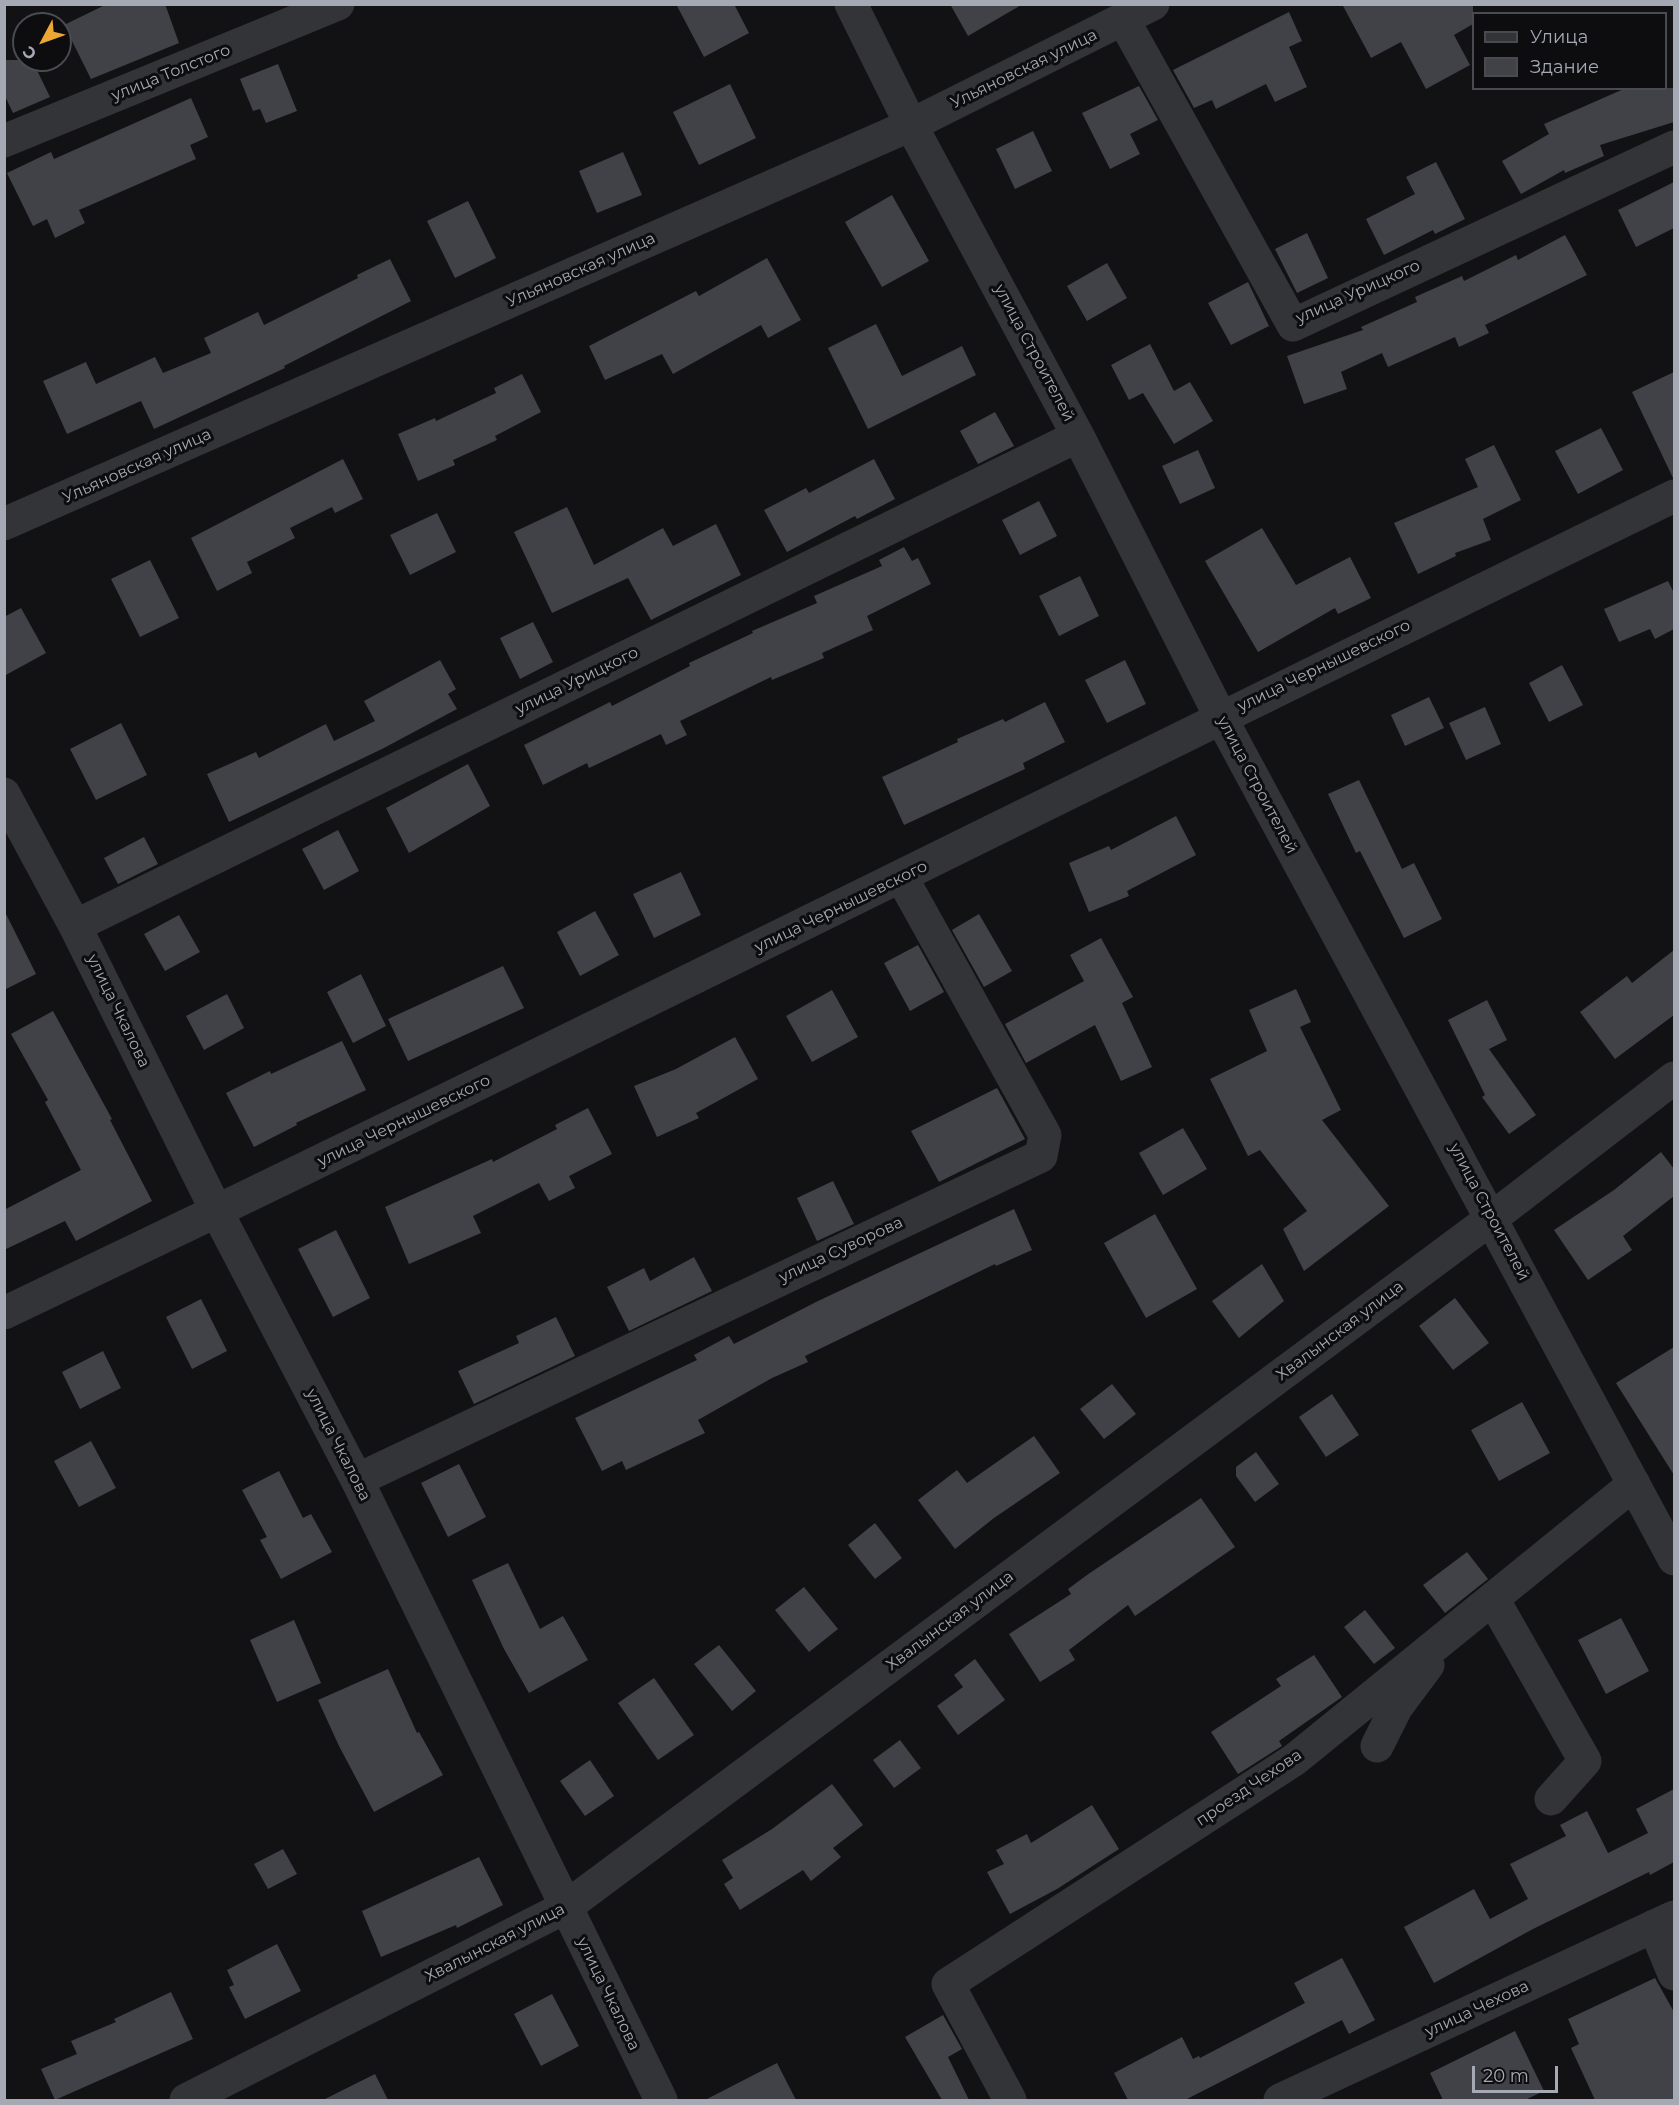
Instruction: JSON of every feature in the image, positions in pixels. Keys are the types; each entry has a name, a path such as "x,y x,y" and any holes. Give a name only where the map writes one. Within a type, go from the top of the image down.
{"street":[{"name":"улица Толстого","path":"4,141 338,4"},
{"name":"улица Строителей","path":"851,4 911,125 1078,436 1221,717 1674,1559"},
{"name":"Ульяновская улица","path":"4,524 911,125 1153,4"},
{"name":"улица Урицкого","path":"1123,19 1293,325 1674,147"},
{"name":"улица Урицкого","path":"75,926 1078,436"},
{"name":"улица Чернышевского","path":"4,1313 217,1212 902,878 1221,717 1674,496"},
{"name":"улица Чкалова","path":"4,794 75,926 217,1212 357,1480 661,2100"},
{"name":"улица Суворова","path":"357,1480 1041,1155 1045,1136 902,878"},
{"name":"Хвалынская улица","path":"186,2100 566,1907 1492,1218 1674,1078"},
{"name":"проезд Чехова","path":"1010,2100 948,1984 1294,1760 1634,1484"},
{"path":"1377,1746 1396,1708 1414,1688 1435,1654 1480,1609 1585,1761 1551,1800"},
{"path":"1664,1922 1674,1974"},
{"name":"улица Чехова","path":"1280,2100 1664,1922"}],"building":[{"path":"107,4 165,4 179,43 91,79 72,41 72,21"},
{"path":"676,4 734,4 749,33 704,57"},
{"path":"950,4 1023,4 968,36"},
{"path":"1342,4 1473,4 1472,25 1454,35 1470,65 1426,89 1401,42 1371,58"},
{"path":"1289,12 1302,41 1289,47 1307,87 1275,102 1266,84 1216,109 1212,100 1194,108 1173,70"},
{"path":"4,60 12,60 12,72 38,72 50,97 13,113 4,94"},
{"path":"278,64 297,111 266,123 260,109 253,111 240,79"},
{"path":"730,84 756,138 699,165 673,112"},
{"path":"1139,86 1158,120 1130,134 1140,154 1110,169 1082,113"},
{"path":"1674,88 1674,122 1600,145 1604,156 1565,173 1564,170 1521,194 1502,161 1549,134 1544,124 1621,90"},
{"path":"191,98 208,137 190,145 196,159 79,210 85,223 55,238 47,219 33,226 7,173 51,152 54,159"},
{"path":"1033,131 1052,171 1015,189 996,149"},
{"path":"623,152 642,195 597,213 579,171"},
{"path":"1436,162 1465,219 1435,234 1433,230 1384,255 1366,219 1415,194 1406,177"},
{"path":"1674,182 1674,228 1636,247 1618,210"},
{"path":"892,195 929,261 882,287 845,222"},
{"path":"468,201 496,258 455,278 427,221"},
{"path":"1307,233 1328,278 1297,293 1275,249"},
{"path":"1565,235 1587,275 1485,325 1489,333 1459,347 1455,337 1388,367 1382,353 1341,372 1347,389 1304,404 1287,356 1363,330 1361,327 1417,302 1415,297 1462,276 1464,281 1516,255 1518,260"},
{"path":"767,258 801,320 768,338 761,325 673,374 662,354 605,380 589,346 696,291 699,296"},
{"path":"390,259 411,301 284,366 285,368 154,429 141,401 67,434 43,381 86,362 96,384 155,357 163,373 211,353 204,338 258,312 264,325 358,278 357,275"},
{"path":"1107,263 1127,298 1087,321 1067,286"},
{"path":"1248,282 1269,326 1231,345 1208,303"},
{"path":"876,324 902,376 962,346 976,375 868,429 828,348"},
{"path":"1150,344 1174,391 1190,382 1213,421 1174,444 1143,393 1129,400 1111,365"},
{"path":"1674,372 1674,477 1673,478 1632,392"},
{"path":"522,374 541,412 495,436 497,440 453,460 455,465 418,481 398,434 435,418 436,421 496,393 494,388"},
{"path":"995,412 1014,446 978,464 960,431"},
{"path":"1601,428 1623,470 1578,494 1555,451"},
{"path":"1494,445 1521,500 1483,519 1491,540 1455,553 1456,556 1418,574 1394,523 1478,487 1465,459"},
{"path":"1198,450 1215,488 1180,504 1162,466"},
{"path":"343,459 363,499 335,513 332,507 290,528 295,538 247,562 252,573 217,591 191,538"},
{"path":"874,459 895,499 857,519 855,516 787,552 764,510 806,488 809,493"},
{"path":"1039,501 1057,536 1020,555 1002,520"},
{"path":"567,507 594,565 663,528 673,546 716,524 741,575 651,620 628,578 552,613 514,532"},
{"path":"437,513 456,552 410,575 390,535"},
{"path":"1262,528 1296,585 1350,557 1371,598 1338,614 1335,608 1258,652 1205,561"},
{"path":"904,547 912,561 918,558 931,584 867,616 873,630 822,653 824,658 772,680 771,677 680,721 687,735 666,745 661,734 589,768 587,763 543,785 524,745 610,702 612,706 690,666 689,663 753,633 752,631 817,603 814,596 882,566 879,560"},
{"path":"150,560 179,618 140,637 111,579"},
{"path":"1080,576 1099,616 1059,636 1039,596"},
{"path":"1668,581 1674,593 1674,629 1655,639 1650,629 1619,642 1604,609"},
{"path":"21,608 46,653 4,676 4,617"},
{"path":"533,622 553,662 520,679 500,638"},
{"path":"440,660 456,689 448,694 457,709 382,749 229,822 207,774 256,752 259,758 326,724 334,741 375,721 364,701"},
{"path":"1125,660 1146,704 1107,723 1085,680"},
{"path":"1562,665 1583,705 1549,722 1529,683"},
{"path":"1429,697 1444,728 1405,746 1391,715"},
{"path":"1045,702 1065,742 1023,763 1025,769 904,825 882,777 958,742 957,739 1003,719 1005,722"},
{"path":"1485,707 1501,744 1466,760 1449,723"},
{"path":"121,723 147,775 96,800 70,749"},
{"path":"468,764 490,806 409,853 386,808"},
{"path":"1359,780 1402,869 1414,863 1442,919 1404,938 1360,851 1356,853 1328,794"},
{"path":"1176,816 1196,855 1127,891 1129,896 1089,912 1069,863 1109,846 1111,850"},
{"path":"338,830 359,871 324,890 302,849"},
{"path":"144,837 158,864 118,884 104,858"},
{"path":"681,872 701,915 654,938 633,894"},
{"path":"4,910 36,974 4,990"},
{"path":"595,911 619,955 580,976 557,932"},
{"path":"979,914 1012,971 984,987 952,930"},
{"path":"179,915 200,952 165,971 144,934"},
{"path":"1101,938 1133,997 1122,1003 1152,1067 1121,1081 1095,1025 1026,1063 1005,1024 1084,981 1070,955"},
{"path":"918,945 944,992 910,1011 884,963"},
{"path":"1674,950 1674,1015 1615,1059 1580,1012 1627,976 1632,983"},
{"path":"503,966 524,1008 408,1061 388,1019"},
{"path":"361,974 386,1026 353,1043 327,992"},
{"path":"1296,989 1311,1022 1300,1027 1341,1110 1322,1120 1389,1206 1304,1271 1283,1229 1307,1211 1260,1150 1248,1156 1210,1079 1267,1051 1249,1010"},
{"path":"832,990 858,1037 812,1062 786,1016"},
{"path":"227,994 244,1028 204,1050 186,1016"},
{"path":"1487,1000 1507,1040 1489,1049 1536,1115 1509,1134 1482,1097 1485,1095 1448,1020"},
{"path":"53,1011 112,1119 110,1120 152,1201 76,1241 65,1221 4,1250 4,1210 81,1170 45,1102 48,1100 11,1034"},
{"path":"735,1037 758,1079 696,1113 699,1118 657,1137 634,1086 676,1069"},
{"path":"342,1041 366,1090 296,1123 297,1125 254,1147 226,1093 270,1071 271,1074"},
{"path":"997,1088 1025,1139 939,1182 911,1131"},
{"path":"588,1108 612,1154 569,1176 575,1188 549,1201 539,1183 473,1216 481,1233 409,1264 385,1207 492,1159 493,1162 557,1129 555,1125"},
{"path":"1183,1128 1207,1169 1163,1195 1139,1153"},
{"path":"1661,1152 1674,1169 1674,1196 1623,1236 1632,1250 1588,1280 1554,1230 1614,1190"},
{"path":"833,1181 854,1224 817,1241 797,1198"},
{"path":"1014,1209 1032,1250 996,1266 995,1264 805,1356 808,1362 772,1378 698,1420 705,1433 626,1470 622,1461 602,1471 575,1418 697,1360 694,1355 729,1336 734,1344 818,1301"},
{"path":"1155,1214 1197,1289 1146,1318 1104,1243"},
{"path":"336,1230 370,1298 333,1317 298,1249"},
{"path":"694,1257 712,1291 629,1331 607,1287 644,1268 650,1281"},
{"path":"1262,1264 1284,1301 1239,1338 1212,1301"},
{"path":"1455,1298 1489,1343 1453,1370 1419,1326"},
{"path":"201,1299 227,1351 192,1369 166,1317"},
{"path":"556,1317 575,1356 474,1404 458,1371 519,1343 516,1336"},
{"path":"1674,1347 1674,1475 1616,1383"},
{"path":"103,1351 121,1388 80,1409 62,1372"},
{"path":"1112,1384 1136,1414 1104,1439 1080,1409"},
{"path":"1332,1394 1359,1435 1326,1457 1299,1417"},
{"path":"1522,1402 1550,1453 1499,1481 1471,1430"},
{"path":"1034,1436 1060,1473 994,1518 955,1549 918,1500 957,1470 967,1483"},
{"path":"91,1441 116,1488 79,1507 54,1461"},
{"path":"1256,1452 1279,1484 1255,1502 1236,1476 1236,1467"},
{"path":"459,1464 486,1517 448,1537 421,1483"},
{"path":"279,1471 303,1518 311,1514 332,1552 281,1579 260,1540 267,1537 242,1490"},
{"path":"1201,1498 1235,1547 1135,1616 1128,1605 1069,1650 1075,1660 1040,1682 1009,1634 1071,1594 1068,1589"},
{"path":"875,1523 902,1558 875,1579 848,1545"},
{"path":"1467,1552 1488,1579 1445,1613 1423,1585"},
{"path":"508,1563 540,1629 563,1616 588,1660 529,1693 504,1649 472,1580"},
{"path":"804,1587 838,1629 809,1652 775,1610"},
{"path":"1365,1610 1395,1648 1374,1664 1344,1627"},
{"path":"1621,1618 1649,1671 1606,1694 1578,1640"},
{"path":"294,1620 321,1683 277,1702 250,1640"},
{"path":"719,1645 756,1691 732,1711 694,1664"},
{"path":"1314,1655 1342,1697 1279,1741 1282,1746 1238,1774 1211,1732 1281,1686 1276,1679"},
{"path":"975,1659 1005,1700 958,1735 937,1706 963,1687 954,1675"},
{"path":"388,1669 417,1733 419,1732 443,1775 374,1812 318,1700"},
{"path":"654,1678 694,1735 658,1760 618,1703"},
{"path":"900,1740 921,1768 894,1788 873,1760"},
{"path":"590,1760 614,1796 585,1816 560,1781"},
{"path":"832,1784 863,1825 833,1848 841,1857 811,1881 803,1870 740,1910 724,1884 733,1878 722,1860 772,1829"},
{"path":"1674,1789 1674,1862 1533,1929 1434,1983 1404,1927 1474,1889 1490,1919 1528,1899 1510,1864 1566,1836 1560,1825 1587,1811 1608,1853 1648,1833 1636,1809"},
{"path":"1092,1805 1119,1849 1057,1889 1010,1914 987,1872 1004,1864 996,1850 1027,1834 1031,1843"},
{"path":"283,1849 297,1874 268,1889 254,1864"},
{"path":"479,1857 503,1905 457,1928 456,1925 381,1957 362,1911"},
{"path":"277,1944 301,1991 245,2019 229,1987 234,1985 227,1970"},
{"path":"1342,1958 1375,2020 1349,2034 1342,2020 1185,2100 1128,2100 1114,2073 1182,2037 1193,2059 1199,2056 1200,2058 1305,2003 1294,1983"},
{"path":"1655,1978 1674,2012 1674,2100 1595,2100 1571,2048 1579,2044 1568,2019"},
{"path":"171,1992 193,2039 55,2100 41,2069 77,2054 71,2041 116,2022 114,2019"},
{"path":"552,1994 579,2046 541,2066 514,2014"},
{"path":"943,2015 962,2049 948,2057 969,2100 942,2100 905,2037"},
{"path":"1515,2031 1544,2091 1525,2100 1443,2100 1430,2073"},
{"path":"777,2063 796,2100 705,2100"},
{"path":"375,2074 388,2100 323,2100"}]}
